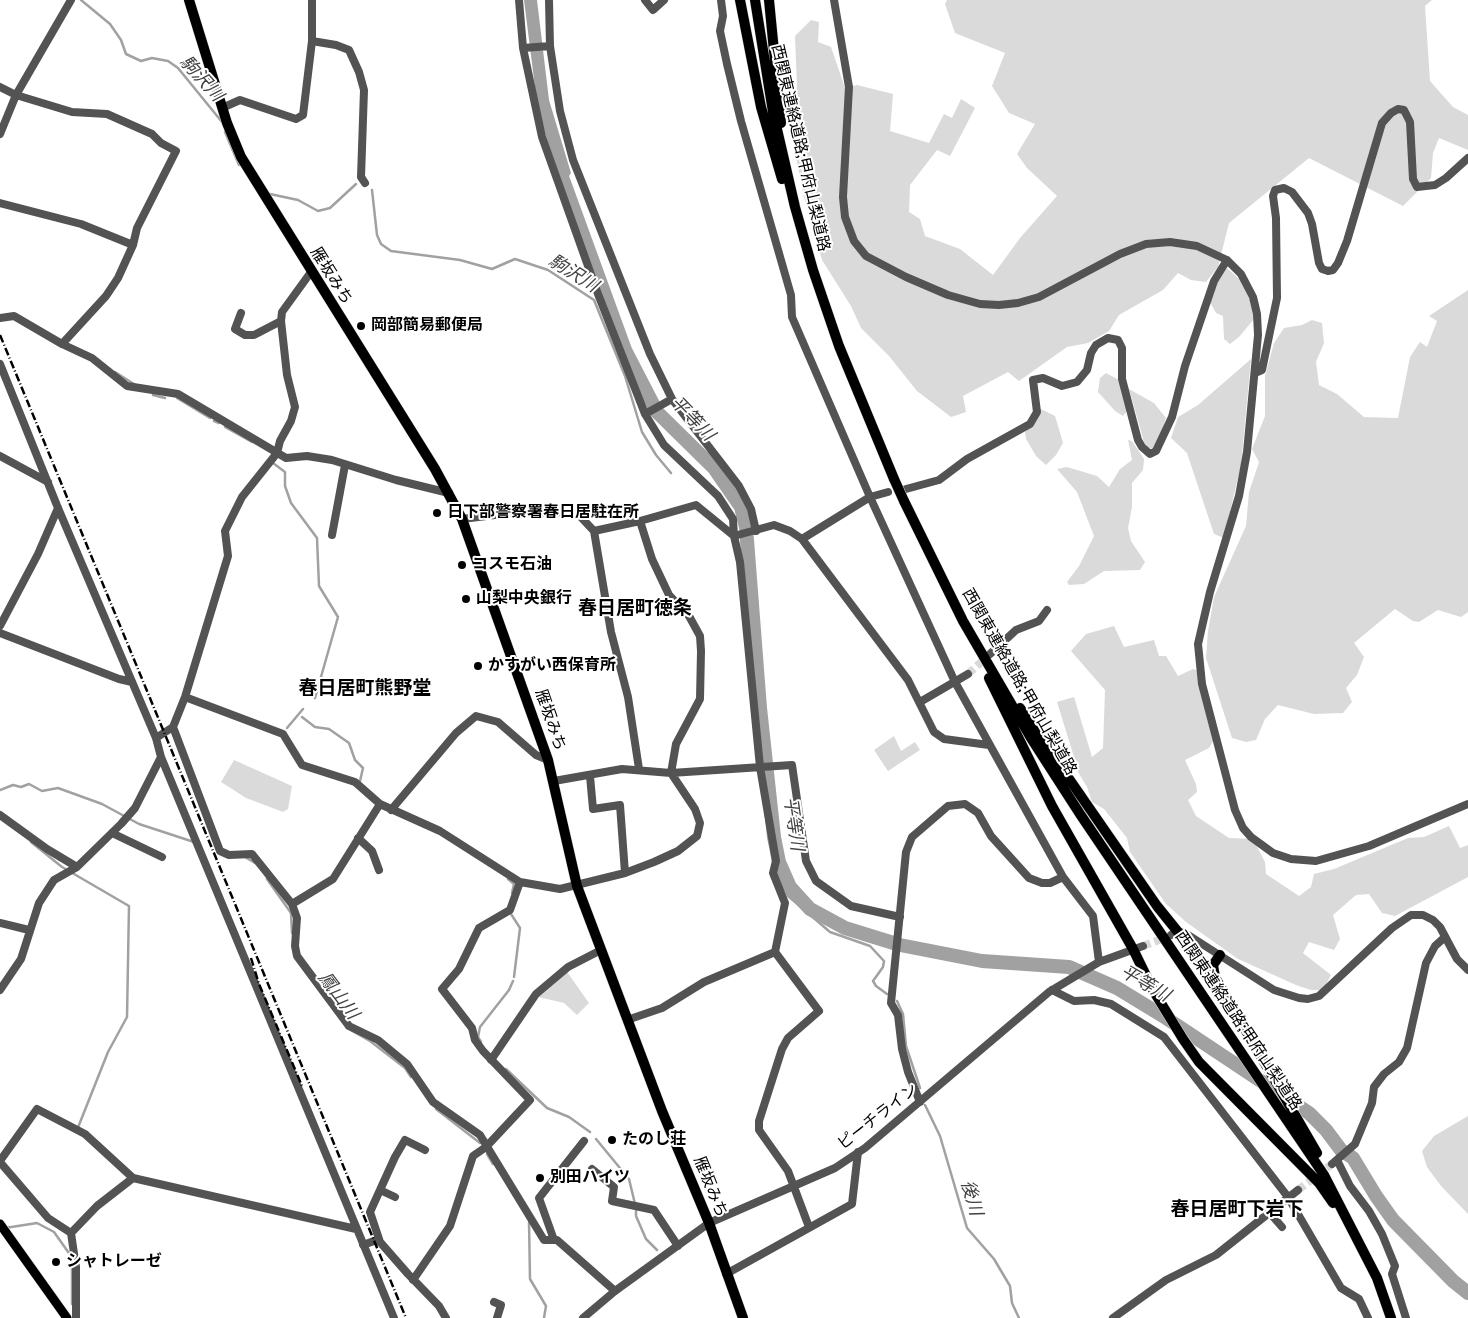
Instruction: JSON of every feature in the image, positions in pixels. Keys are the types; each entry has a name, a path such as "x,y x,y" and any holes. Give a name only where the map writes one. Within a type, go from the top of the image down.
{"highway":[{"name":"雁坂みち","path":"189,0 222,108 240,157 448,493 462,519 548,760 576,886 627,1020 709,1223 743,1318"},
{"path":"740,0 742,20 760,107 792,212 813,270"},
{"name":"西関東連絡道路;甲府山梨道路","path":"754,0 784,162 813,270 839,346 904,501 964,621 989,658 1080,814 1292,1127 1337,1198 1377,1278 1391,1318"},
{"path":"769,0 784,162"},
{"path":"964,621 978,658 1052,806 1138,947 1153,990 1199,1062 1319,1184 1365,1252"},
{"path":"989,658 1174,934 1216,979 1308,1136 1337,1198"},
{"path":"1216,979 1212,966 1220,955"}],"main road":[{"path":"0,1224 67,1318"}],"street":[{"path":"0,134 16,95 71,0"},
{"path":"222,108 240,100 296,119 303,115 312,41 312,0"},
{"path":"519,0 523,48 542,137 553,173 645,414 664,444 718,496 733,518 740,562 760,767 776,861 773,873 784,904 774,952 819,1011 788,1038 782,1049 759,1121 759,1130 764,1140 788,1171 809,1227"},
{"path":"549,0 550,46 560,111 573,160 650,354 672,399 738,486 751,508 756,530"},
{"path":"645,0 653,10 664,0"},
{"path":"721,0 723,16 720,31 727,64 740,121 791,295 792,317 870,498 955,682 988,745 1063,877 1093,916 1099,962"},
{"path":"834,0 849,86 843,197 845,217 854,241 866,256 878,264 965,301 999,305 1038,298 1120,254 1146,244 1170,242 1198,246 1227,260 1241,274 1253,297 1257,314 1258,335 1248,452 1239,496 1210,592 1198,644 1202,684 1238,817 1251,837 1273,852 1291,859 1316,861 1369,846 1468,804"},
{"path":"312,41 336,45 349,50 360,72 364,90 361,177 365,183"},
{"path":"523,48 550,46"},
{"path":"0,87 16,95 72,112 107,114 152,134 161,143 176,151 137,228 133,245 118,278 106,296 62,344"},
{"path":"1255,374 1262,370 1277,298 1276,218 1273,196 1275,190 1284,188 1292,192 1308,213 1312,224 1319,263 1322,269 1328,271 1333,270 1342,256 1360,193 1371,168 1382,124 1391,113 1398,109 1404,110 1410,122 1412,179 1417,186 1428,187 1446,178 1468,158"},
{"path":"0,204 81,224 133,245"},
{"path":"906,490 939,480 967,459 1030,424 1037,412 1033,380 1043,378 1062,386 1077,382 1087,370 1091,353 1096,345 1108,338 1118,340 1122,348 1122,379 1138,440 1142,447 1150,454 1156,451 1172,417 1185,366 1214,281 1227,260"},
{"path":"156,738 172,729 185,697 228,556 225,531 242,498 277,453 295,407 287,375 281,322 282,312 312,272"},
{"path":"241,313 234,329 245,335 254,335 281,322"},
{"path":"0,318 14,316 62,344 92,358 127,386 178,394 286,458 307,456 345,464 448,493"},
{"path":"0,364 394,1318"},
{"path":"645,414 672,399"},
{"path":"0,456 48,482"},
{"path":"332,535 345,464"},
{"path":"802,539 870,498 888,492"},
{"path":"594,530 640,521 696,505 737,536"},
{"path":"0,626 38,554 58,508"},
{"path":"462,519 503,514 566,512 578,514 594,530 611,632 628,697 640,769"},
{"path":"185,697 283,734 302,765 355,782 380,804 440,831 520,882 560,889 625,873 678,851 697,836 700,823 695,810 671,773 676,744 700,699 700,636 689,616 669,595 652,559 640,521"},
{"path":"737,536 774,524 802,539 902,673 920,702 934,732 944,739 988,745"},
{"path":"989,658 1016,630 1039,621 1047,610"},
{"path":"0,633 119,679 132,682"},
{"path":"920,702 968,674"},
{"path":"391,810 456,733 476,716 498,722 536,755 548,760"},
{"path":"172,729 220,851 228,855 252,854 292,904 297,918 295,946 297,956 349,1026 378,1040 407,1064 433,1102 480,1135 544,1240 558,1240 615,1291"},
{"path":"0,990 21,959 39,903 54,880 77,867 135,808 161,757"},
{"path":"554,781 622,769 671,773 792,764 806,861 816,880 851,906 899,921"},
{"path":"590,776 593,809 620,805 625,873"},
{"path":"292,904 333,879 380,804"},
{"path":"920,1102 908,1072 902,1049 898,1015 892,1003 907,846 912,837 948,806 965,804 972,808 991,836 1029,878 1042,883 1050,883 1063,877"},
{"path":"0,815 47,849 77,867"},
{"path":"112,833 162,857"},
{"path":"358,838 372,851 379,870"},
{"path":"413,1280 450,1226 473,1156 486,1147 530,1100 474,1040 472,1028 442,989 459,969 479,928 510,910 520,882"},
{"path":"1174,934 1186,933 1247,970 1274,990 1308,999 1319,996 1392,928 1412,916 1423,915 1434,920 1457,959 1468,970"},
{"path":"0,923 29,930"},
{"path":"1406,1318 1392,1274 1395,1266 1382,1234 1369,1211 1334,1162 1355,1144 1372,1103 1374,1087 1384,1074 1400,1062 1407,1048 1426,963 1435,946 1445,937"},
{"name":"ピーチライン","path":"583,1318 615,1291 709,1223 835,1168 920,1102 1052,990 1099,962 1138,947"},
{"path":"491,1060 536,994 568,967 601,950"},
{"path":"627,1020 662,1008 704,982 774,952"},
{"path":"1052,990 1074,1001 1094,1000 1112,1004 1164,1036 1288,1197 1341,1288 1359,1299 1368,1318"},
{"path":"76,1318 76,1266 71,1233 48,1218 35,1200 0,1161 37,1109 85,1134 133,1178 356,1229"},
{"path":"425,1150 405,1140 370,1212 380,1242 439,1306 446,1318"},
{"path":"554,1240 538,1198 584,1141"},
{"path":"726,1274 852,1204 858,1152"},
{"path":"592,1169 614,1187 612,1201 654,1210 678,1246"},
{"path":"71,1233 97,1206 133,1178"},
{"path":"380,1190 395,1197"},
{"path":"1113,1318 1166,1280 1216,1255 1298,1190"},
{"path":"1269,1212 1282,1227"},
{"path":"363,1244 374,1241 380,1242"},
{"path":"494,1302 501,1305 497,1318"}],"shaded area":[{"path":"524,0 537,0 549,100 571,173 560,189 537,103"},
{"path":"947,0 1432,0 1425,6 1430,81 1453,107 1468,115 1468,150 1439,138 1433,153 1431,178 1403,206 1309,158 1229,223 1218,267 1206,282 1191,280 1178,273 1163,290 1119,315 1109,331 1088,343 1067,347 1019,381 1008,372 963,396 966,412 951,417 917,391 889,356 861,328 851,306 822,260 804,197 792,137 797,87 795,36 811,20 819,22 818,42 831,47 845,88 857,85 893,94 890,131 929,143 944,114 952,118 961,99 975,108 950,156 937,150 910,185 909,212 920,219 925,236 960,249 993,275 1020,238 1057,196 1027,168 1017,154 1035,124 1009,113 992,86 1005,53 955,33 945,4"},
{"path":"1227,268 1239,279 1250,300 1254,319 1239,337 1230,344 1224,339 1223,316 1216,313 1210,302 1215,284"},
{"path":"1468,290 1468,612 1461,617 1438,610 1419,622 1413,621 1395,609 1354,643 1364,657 1357,675 1346,688 1352,702 1343,713 1314,714 1278,705 1265,719 1256,740 1246,742 1232,738 1206,658 1208,631 1214,597 1246,526 1249,492 1259,462 1252,449 1265,416 1265,376 1274,343 1284,328 1302,325 1312,320 1322,323 1324,343 1316,362 1319,385 1337,394 1364,417 1398,418 1410,357 1420,342 1427,347 1437,321 1429,316"},
{"path":"1251,359 1241,465 1224,538 1214,534 1187,453 1171,438 1178,417 1198,405"},
{"path":"1106,373 1119,380 1127,411 1123,416 1115,411 1098,392 1100,378"},
{"path":"1129,389 1154,403 1166,418 1158,442 1153,448 1148,448 1144,442"},
{"path":"1041,409 1055,416 1063,443 1056,455 1046,465 1036,456 1026,439 1025,432 1036,422"},
{"path":"1128,440 1132,441 1144,459 1143,470 1132,483 1132,507 1128,528 1131,541 1145,562 1140,570 1104,571 1084,584 1069,585 1067,582 1079,566 1094,536 1077,492 1057,469 1067,467 1097,476 1109,487 1120,469 1132,460"},
{"path":"1114,626 1124,647 1154,640 1159,656 1166,656 1178,676 1193,669 1198,671 1209,697 1216,736 1209,748 1185,760 1196,784 1197,792 1188,800 1196,816 1229,838 1253,839 1265,862 1266,874 1299,896 1311,887 1314,874 1334,869 1408,838 1424,837 1449,826 1460,848 1468,845 1468,877 1395,916 1382,913 1369,894 1356,895 1333,915 1340,939 1334,950 1309,942 1303,953 1331,975 1323,990 1311,990 1296,985 1238,959 1186,922 1166,904 1130,852 1127,838 1104,809 1092,802 1087,787 1072,762 1075,760 1057,702 1074,697 1092,757 1103,748 1105,690 1071,651 1086,634"},
{"path":"894,736 901,751 915,742 920,750 888,771 874,750"},
{"path":"234,760 292,786 288,809 283,812 246,798 221,782"},
{"path":"565,969 589,1003 577,1015 564,1003 534,996"},
{"path":"1468,1116 1468,1214 1441,1186 1427,1167 1422,1151 1434,1136"}],"waterway":[{"name":"駒沢川","path":"81,0 110,24 121,40 126,54 141,61 152,58 168,61 178,68 222,122"},
{"name":"駒沢川","path":"225,132 239,165"},
{"name":"平等川","path":"558,166 625,350 657,412 714,468 741,507 746,527 760,708 774,837 779,862 790,887 810,909 845,928 900,945 982,961 1069,967 1117,988 1163,1016 1309,1113 1326,1130 1341,1150 1353,1158 1393,1220 1453,1281 1468,1293"},
{"name":"駒沢川","path":"270,194 298,200 318,211 330,208 356,184"},
{"name":"駒沢川","path":"372,190 377,235 381,244 391,251 460,260 492,269 515,259 548,270 594,300 625,376 642,432 656,455 671,473"},
{"path":"115,372 134,384"},
{"path":"153,395 165,398"},
{"path":"177,398 210,418"},
{"path":"214,421 219,423"},
{"path":"225,427 252,442"},
{"path":"273,463 285,472 285,486 291,503 317,538 319,586 338,617 315,698"},
{"path":"287,728 303,709"},
{"path":"302,717 315,727 329,729 349,743 355,760 363,768 360,781"},
{"name":"鳳山川","path":"0,790 13,785 21,787 29,784 42,791 58,788 102,804 139,824 194,842"},
{"name":"鳳山川","path":"31,842 62,867 129,906 127,1017 108,1052 77,1130"},
{"name":"鳳山川","path":"245,857 255,863"},
{"name":"後川","path":"779,865 778,871 788,896 830,932 870,946 884,961 883,967 873,981 876,986 887,994"},
{"name":"鳳山川","path":"267,879 291,913 292,933"},
{"path":"508,879 514,884 512,893"},
{"path":"511,914 520,928 514,977"},
{"path":"481,1042 478,1037 480,1027 509,990 513,981"},
{"name":"後川","path":"897,1001 903,1014 906,1046 920,1088"},
{"name":"鳳山川","path":"347,1028 370,1041 405,1068 411,1077"},
{"path":"506,1069 547,1108 569,1117 590,1132"},
{"name":"後川","path":"925,1105 940,1136 967,1228 994,1259 1010,1286 1012,1303 1019,1318"},
{"name":"鳳山川","path":"436,1109 480,1143"},
{"path":"596,1139 629,1179 635,1204"},
{"name":"鳳山川","path":"487,1154 493,1164"},
{"path":"636,1211 636,1216 646,1239 657,1250"},
{"name":"鳳山川","path":"529,1222 530,1279 546,1306 544,1318"},
{"path":"5,1228 37,1223 54,1232 71,1256"},
{"path":"72,1262 72,1304"}],"tunnel":[{"path":"968,674 989,655"},
{"path":"1143,946 1167,937"},
{"path":"1298,1190 1332,1164"}],"railway":[{"path":"0,335 406,1318"},
{"path":"251,958 259,984 302,1086"}],"place":[{"name":"岡部簡易郵便局","path":"361,326"},
{"name":"日下部警察署春日居駐在所","path":"437,513"},
{"name":"コスモ石油","path":"462,565"},
{"name":"山梨中央銀行","path":"466,599"},
{"name":"かすがい西保育所","path":"478,666"},
{"name":"たのし荘","path":"612,1140"},
{"name":"別田ハイツ","path":"540,1178"},
{"name":"シャトレーゼ","path":"56,1262"}],"district":[{"name":"春日居町徳条","path":"635,609"},
{"name":"春日居町熊野堂","path":"365,689"},
{"name":"春日居町下岩下","path":"1237,1210"}]}
